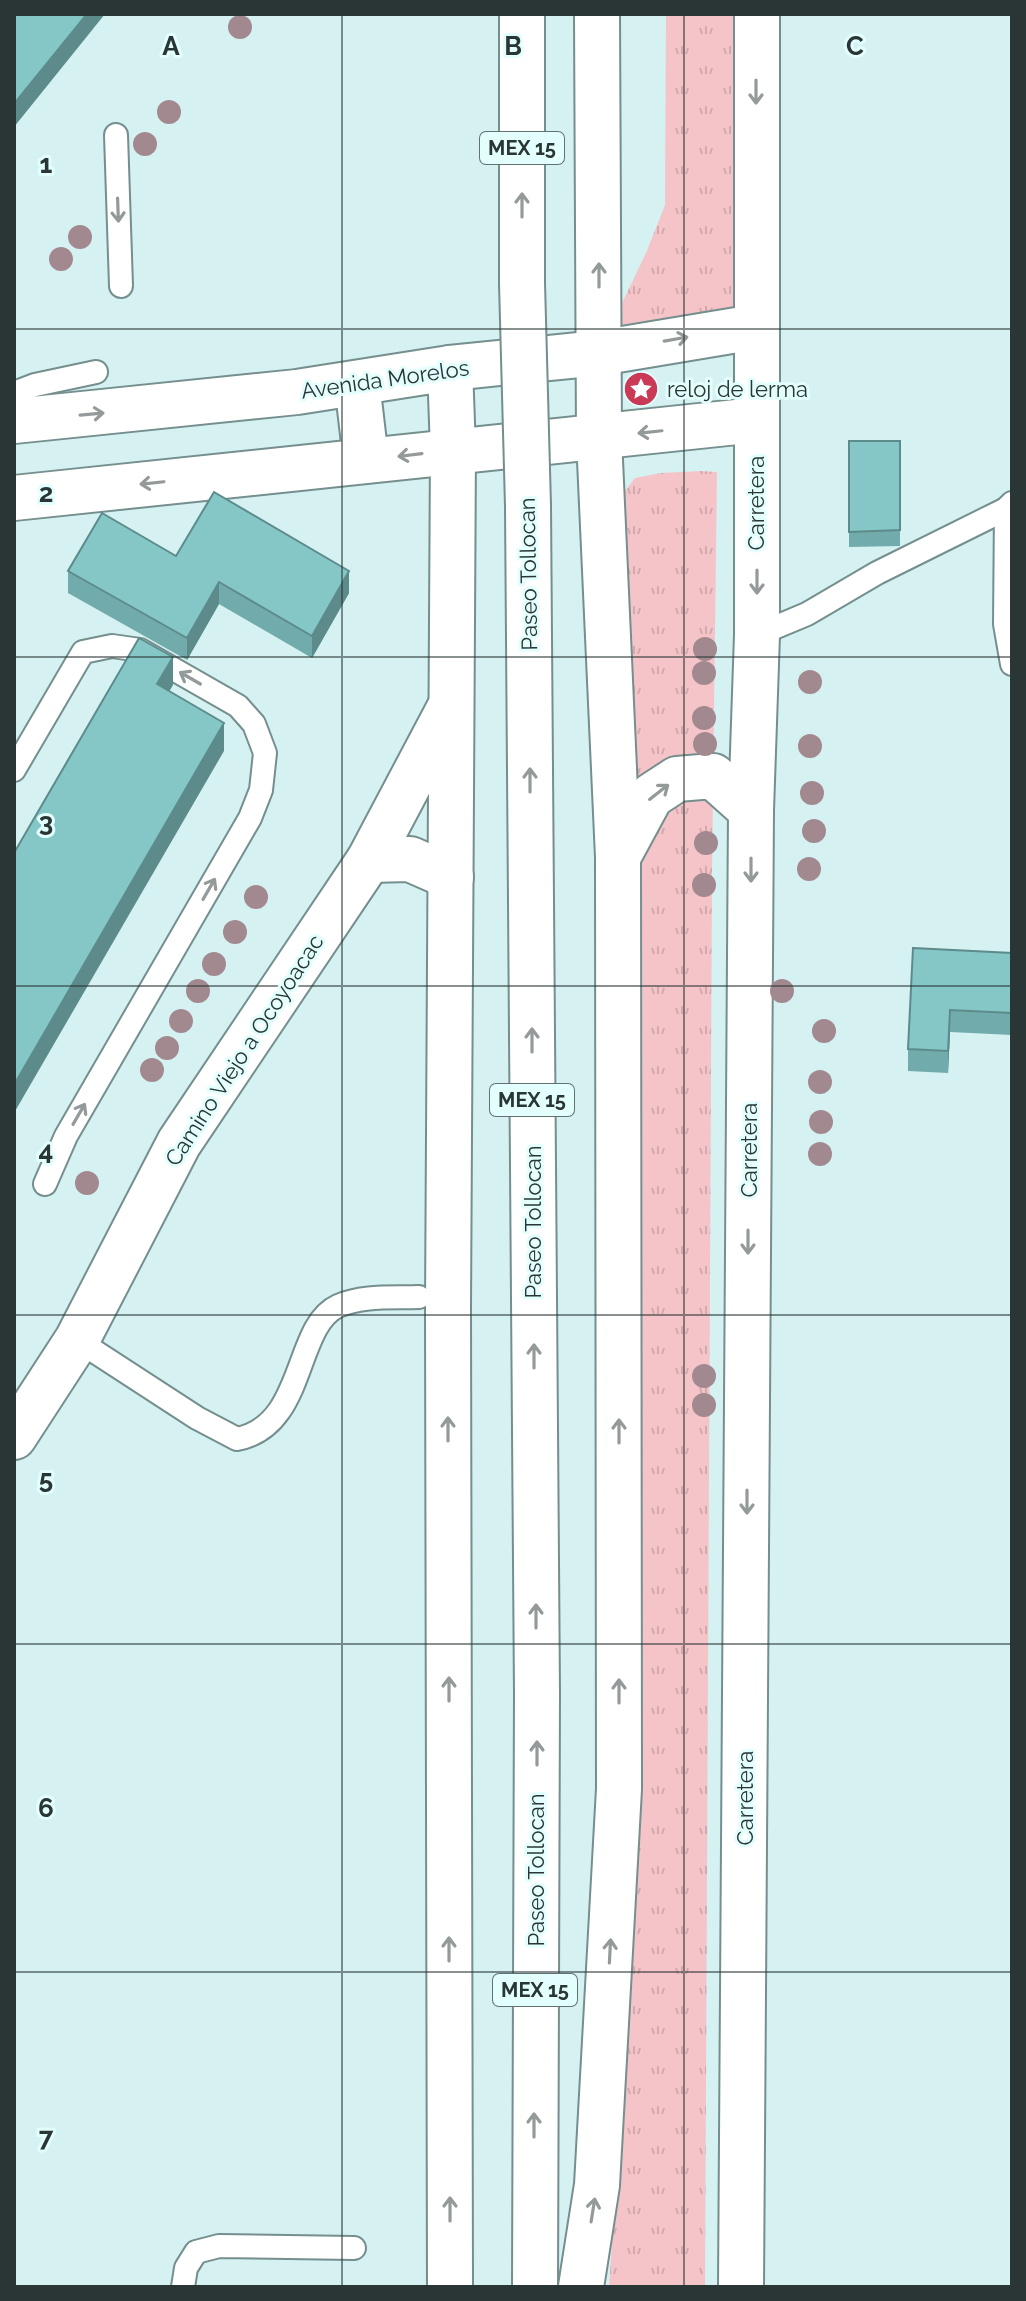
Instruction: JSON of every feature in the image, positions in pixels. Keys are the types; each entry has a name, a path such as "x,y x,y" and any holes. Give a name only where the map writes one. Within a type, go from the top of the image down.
{"main road":[{"name":"Paseo Tollocan","path":"522,14 522,283 528,506 537,1694 535,2287"},
{"path":"581,2287 597,2185 619,1789 618,857 599,438 597,14"},
{"name":"Carretera","path":"741,2287 751,810 757,635 757,14"},
{"name":"Avenida Morelos","path":"14,421 215,403 450,368 599,353 755,327"},
{"path":"450,368 453,450 448,1292 450,2287"},
{"path":"357,383 366,460"},
{"path":"14,498 756,420"},
{"name":"Camino Viejo a Ocoyoacac","path":"14,1437 77,1340 179,1143 369,860 451,705"},
{"path":"618,857 651,796 677,779 713,776 751,810"},
{"path":"369,860 410,859 451,877"}],"lane":[{"path":"116,135 121,286"},
{"path":"14,393 35,385 96,372"},
{"path":"757,635 807,614 877,573 1009,506 1005,624 1012,664"},
{"path":"14,770 83,652 112,646 140,650 238,706 254,724 265,753 261,790 250,818 66,1136 45,1184"},
{"path":"77,1340 197,1418 237,1439 260,1430 283,1407 321,1320 336,1306 362,1298 419,1297"},
{"path":"183,2287 186,2268 196,2252 219,2246 354,2248"}],"green space":[{"path":"666,14 761,14 755,335 600,349 646,253 665,205"},
{"path":"717,472 705,2287 609,2287 632,1949 633,1693 621,496 635,478"}],"building":[{"path":"14,14 87,14 14,104"},
{"path":"849,441 900,441 900,530 849,532"},
{"path":"214,492 349,571 312,636 219,582 187,638 68,571 102,513 176,556"},
{"path":"139,638 173,657 157,684 224,723 14,1085 14,853"},
{"path":"913,948 1012,953 1012,1013 950,1010 948,1051 908,1049"}],"place":[{"name":"reloj de lerma","path":"641,389"}]}
